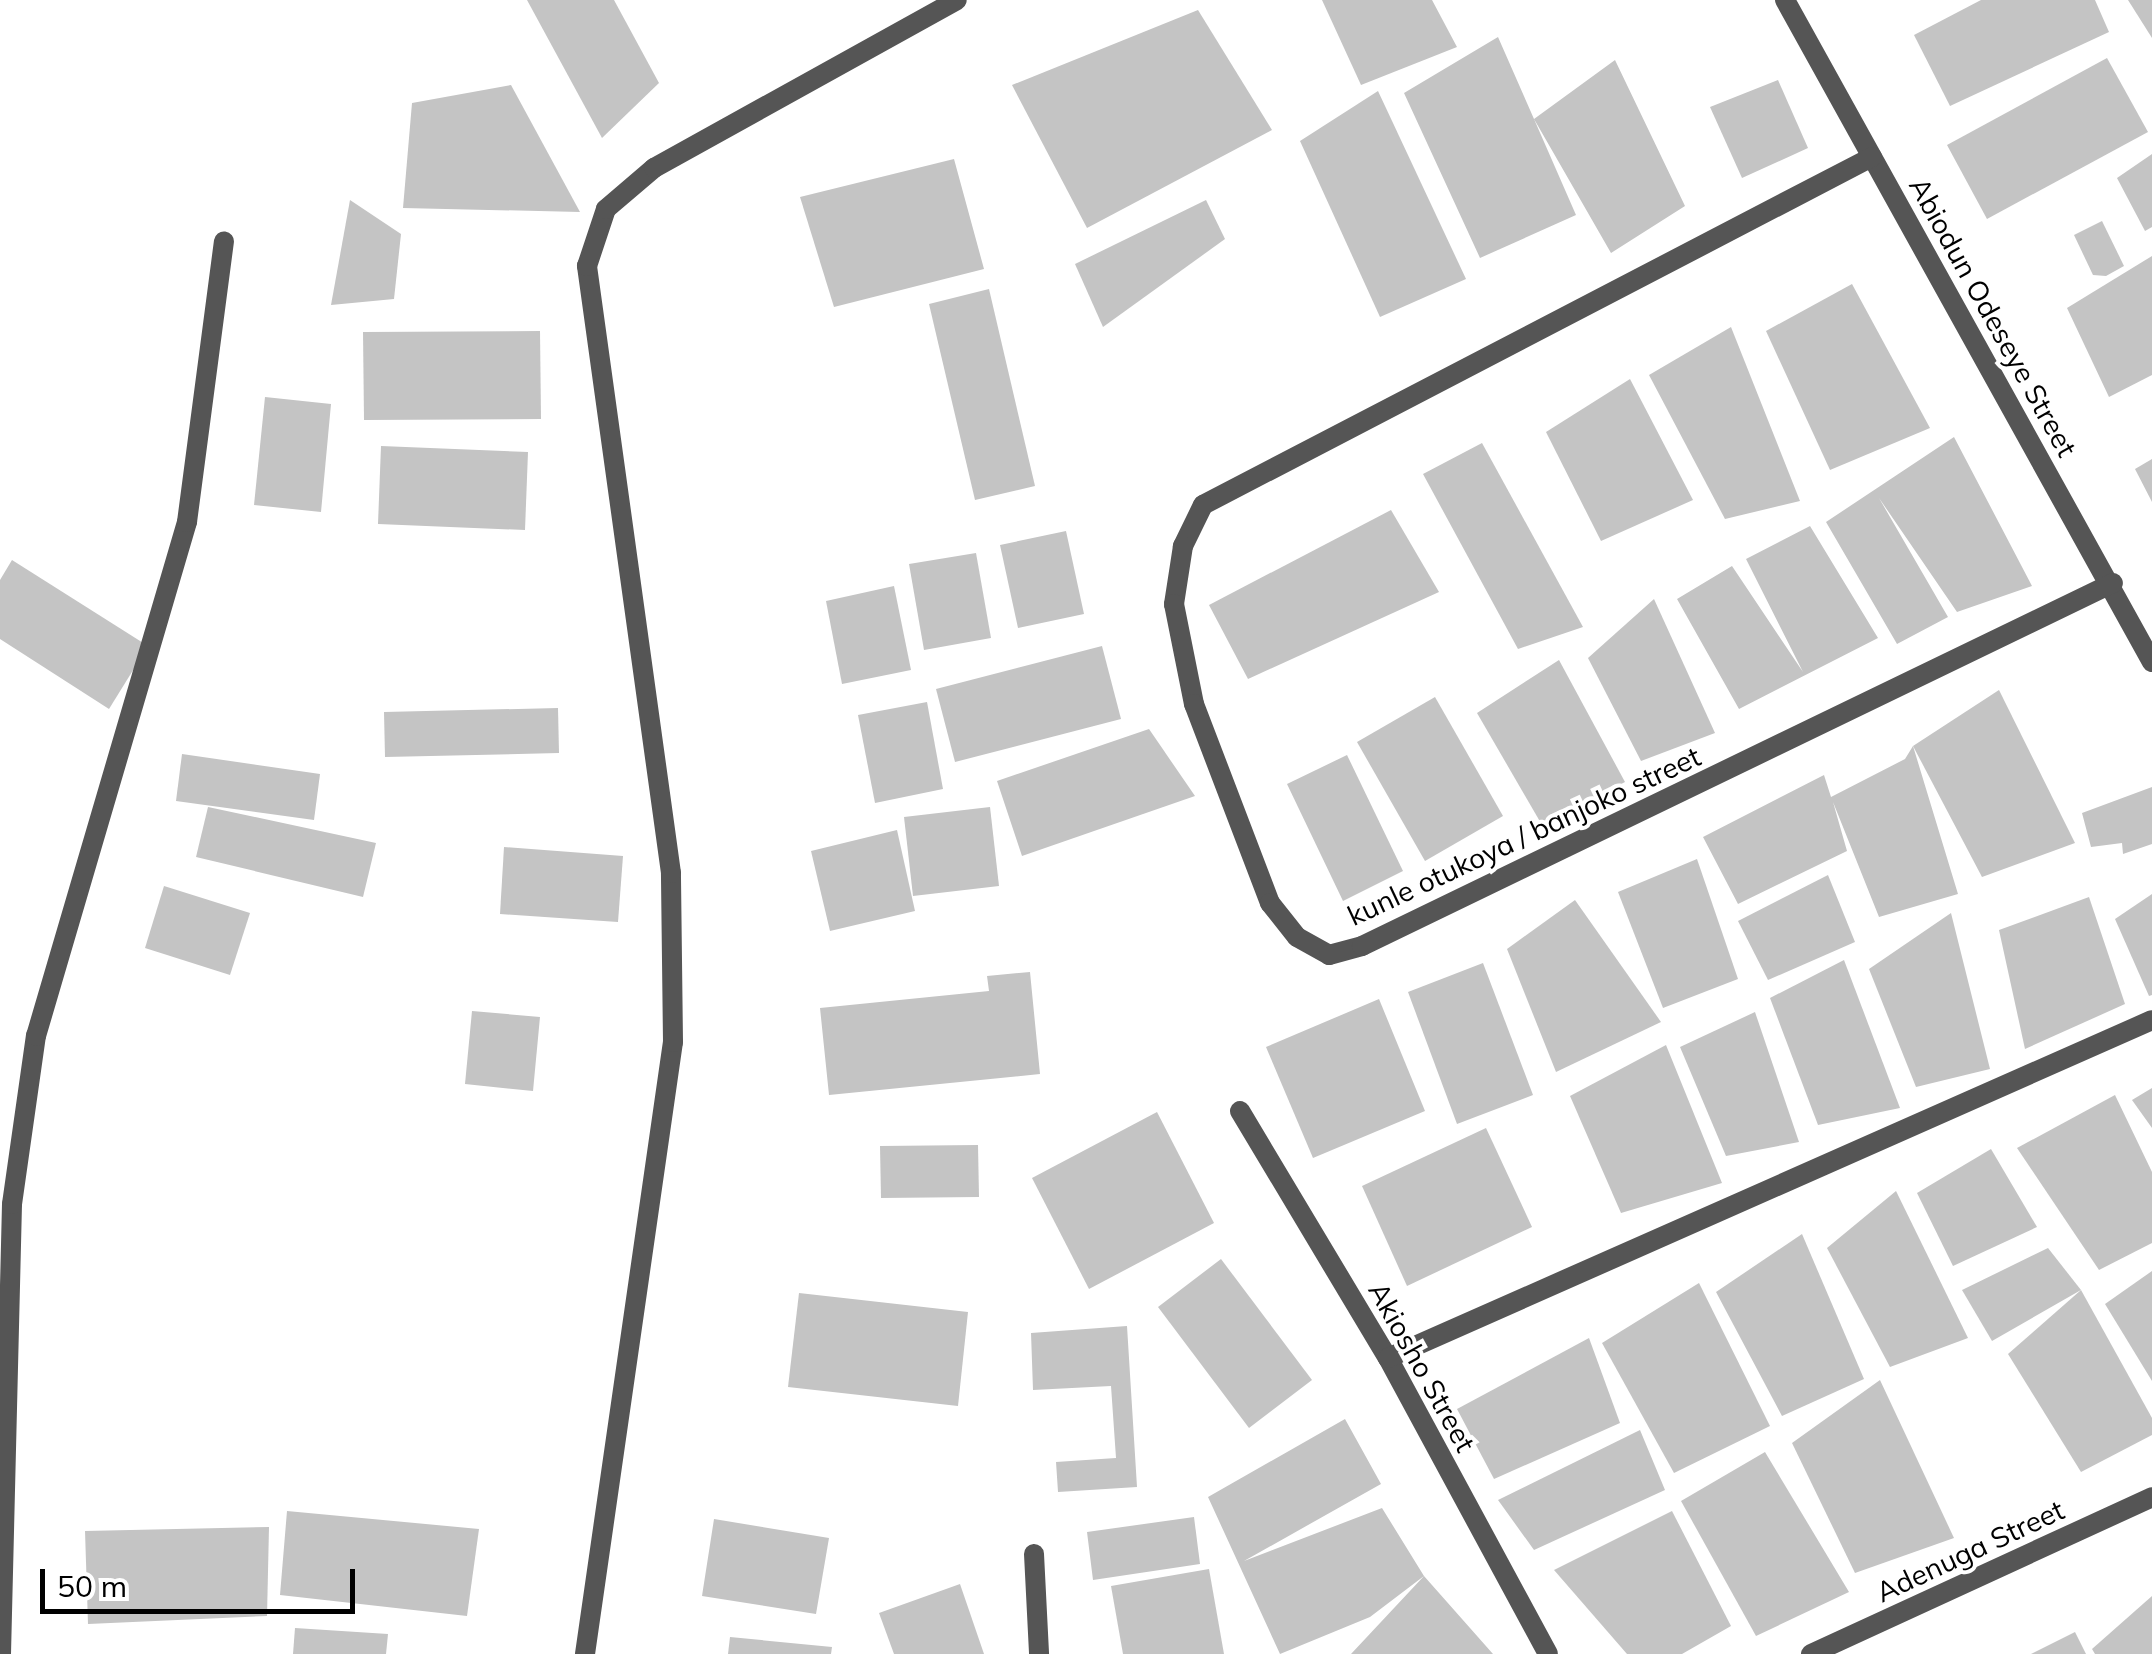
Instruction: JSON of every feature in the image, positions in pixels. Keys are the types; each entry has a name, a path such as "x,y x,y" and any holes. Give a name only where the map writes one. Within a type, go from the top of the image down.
{"street":[{"path":"584,1654 673,1042 671,873 587,266 606,210 654,168 958,0"},
{"name":"Abiodun Odeseye Street","path":"1785,0 2113,583 2152,662"},
{"name":"kunle otukoya / banjoko street","path":"1872,157 1204,505 1183,546 1174,604 1194,704 1270,902 1297,938 1329,954 1362,946 2113,583"},
{"path":"1,1654 12,1204 36,1036 187,522 224,241"},
{"path":"1388,1358 2152,1020"},
{"name":"Akiosho Street","path":"1240,1111 1388,1358 1548,1654"},
{"name":"Adenuga Street","path":"1811,1654 2152,1497"},
{"path":"1034,1554 1040,1654"}],"building":[{"path":"527,0 614,0 659,83 602,138"},
{"path":"1322,0 1432,0 1457,47 1361,85"},
{"path":"1981,0 2095,0 2109,32 1950,106 1914,35"},
{"path":"2128,0 2152,0 2152,38"},
{"path":"1198,10 1272,130 1087,228 1012,85"},
{"path":"1498,37 1576,215 1480,258 1404,93"},
{"path":"2107,58 2148,132 1987,219 1947,145"},
{"path":"1615,60 1685,206 1611,253 1534,119"},
{"path":"1778,80 1808,148 1742,178 1710,107"},
{"path":"511,85 580,212 403,208 412,103"},
{"path":"1378,91 1466,279 1380,317 1300,141"},
{"path":"2152,154 2152,227 2145,231 2117,178"},
{"path":"954,159 984,269 834,307 800,197"},
{"path":"350,200 401,234 394,299 331,305"},
{"path":"1206,200 1225,239 1103,327 1075,264"},
{"path":"2102,221 2124,266 2106,276 2093,275 2074,235"},
{"path":"2152,256 2152,375 2109,397 2067,308"},
{"path":"1852,284 1930,428 1830,470 1766,331"},
{"path":"989,289 1035,486 975,500 929,304"},
{"path":"1731,327 1800,501 1725,519 1649,375"},
{"path":"540,331 541,419 364,420 363,332"},
{"path":"1630,379 1693,500 1601,541 1546,432"},
{"path":"265,397 331,404 321,512 254,505"},
{"path":"1954,437 2032,586 1957,612 1879,498 1948,617 1897,644 1826,522"},
{"path":"1482,443 1583,627 1518,649 1423,474"},
{"path":"381,446 528,452 525,530 378,524"},
{"path":"2152,459 2152,502 2135,469"},
{"path":"1391,510 1439,592 1248,679 1209,605"},
{"path":"1810,526 1878,638 1739,709 1677,599 1732,566 1803,672 1746,559"},
{"path":"1066,531 1084,614 1018,628 1000,545"},
{"path":"976,553 991,638 924,650 909,564"},
{"path":"12,560 148,646 109,709 0,639 0,580"},
{"path":"894,586 911,670 842,684 826,601"},
{"path":"1654,599 1715,733 1641,761 1588,658"},
{"path":"1102,646 1121,719 955,762 936,689"},
{"path":"1559,660 1625,782 1542,825 1477,713"},
{"path":"1999,690 2075,843 1982,877 1913,746"},
{"path":"1435,697 1503,816 1425,861 1357,742"},
{"path":"927,702 943,789 875,803 858,715"},
{"path":"558,708 559,753 385,757 384,712"},
{"path":"1149,729 1195,796 1022,856 997,781"},
{"path":"1913,746 1958,894 1879,917 1833,802 1847,851 1738,904 1703,837 1824,775 1831,797 1905,759"},
{"path":"182,754 320,774 314,820 176,801"},
{"path":"1347,755 1403,871 1343,901 1287,784"},
{"path":"2152,787 2152,844 2123,854 2122,843 2091,847 2082,813"},
{"path":"208,807 376,843 363,897 196,857"},
{"path":"990,807 999,886 913,896 904,817"},
{"path":"897,830 915,911 830,931 811,851"},
{"path":"504,847 623,856 618,922 500,914"},
{"path":"1697,859 1738,979 1663,1008 1618,892"},
{"path":"1828,875 1855,942 1768,980 1738,921"},
{"path":"164,886 250,913 230,975 145,948"},
{"path":"2152,894 2152,995 2149,996 2115,919"},
{"path":"2089,897 2125,1004 2025,1049 1999,930"},
{"path":"1575,900 1661,1022 1556,1072 1507,949"},
{"path":"1951,913 1990,1069 1916,1087 1869,969"},
{"path":"1844,960 1900,1108 1818,1125 1770,998"},
{"path":"1483,963 1533,1095 1457,1124 1408,992"},
{"path":"1030,972 1040,1074 829,1095 820,1008 989,991 987,976"},
{"path":"1379,999 1425,1111 1313,1158 1266,1047"},
{"path":"472,1011 540,1017 533,1091 465,1084"},
{"path":"1755,1012 1799,1142 1726,1156 1680,1047"},
{"path":"1666,1045 1722,1183 1621,1213 1570,1096"},
{"path":"2152,1088 2152,1128 2132,1100"},
{"path":"2115,1095 2152,1172 2152,1243 2099,1270 2017,1148"},
{"path":"1157,1112 1214,1223 1089,1289 1032,1178"},
{"path":"1486,1128 1532,1227 1407,1286 1362,1186"},
{"path":"978,1145 979,1197 881,1198 880,1146"},
{"path":"1991,1149 2037,1227 1953,1266 1917,1193"},
{"path":"1896,1191 1968,1338 1890,1367 1827,1248"},
{"path":"1802,1234 1864,1379 1782,1416 1716,1292"},
{"path":"2048,1248 2081,1290 1992,1341 1962,1290"},
{"path":"1221,1259 1312,1380 1249,1428 1158,1307"},
{"path":"2152,1271 2152,1381 2105,1304"},
{"path":"1699,1283 1770,1426 1674,1473 1602,1343"},
{"path":"2081,1290 2152,1418 2152,1435 2081,1472 2008,1354"},
{"path":"799,1293 968,1312 958,1406 788,1387"},
{"path":"1127,1326 1137,1487 1058,1492 1056,1462 1116,1458 1111,1386 1033,1390 1031,1333"},
{"path":"1589,1338 1620,1423 1494,1479 1457,1409"},
{"path":"1880,1380 1954,1538 1855,1573 1792,1443"},
{"path":"1345,1419 1381,1484 1244,1561 1382,1508 1424,1576 1370,1617 1280,1654 1208,1497"},
{"path":"1640,1430 1665,1490 1534,1550 1498,1500"},
{"path":"1765,1452 1849,1592 1756,1636 1681,1501"},
{"path":"287,1511 479,1529 467,1616 280,1595"},
{"path":"1672,1511 1731,1626 1682,1654 1627,1654 1554,1570"},
{"path":"1194,1517 1200,1564 1093,1580 1087,1532"},
{"path":"714,1519 829,1538 816,1614 702,1596"},
{"path":"269,1527 267,1616 88,1624 85,1531"},
{"path":"1209,1569 1224,1654 1123,1654 1111,1586"},
{"path":"1424,1576 1493,1654 1351,1654"},
{"path":"960,1584 984,1654 894,1654 879,1613"},
{"path":"2152,1596 2152,1654 2095,1654 2092,1649"},
{"path":"295,1628 388,1634 386,1654 293,1654"},
{"path":"2075,1632 2086,1654 2031,1654"},
{"path":"730,1637 832,1647 831,1654 728,1654"}]}
